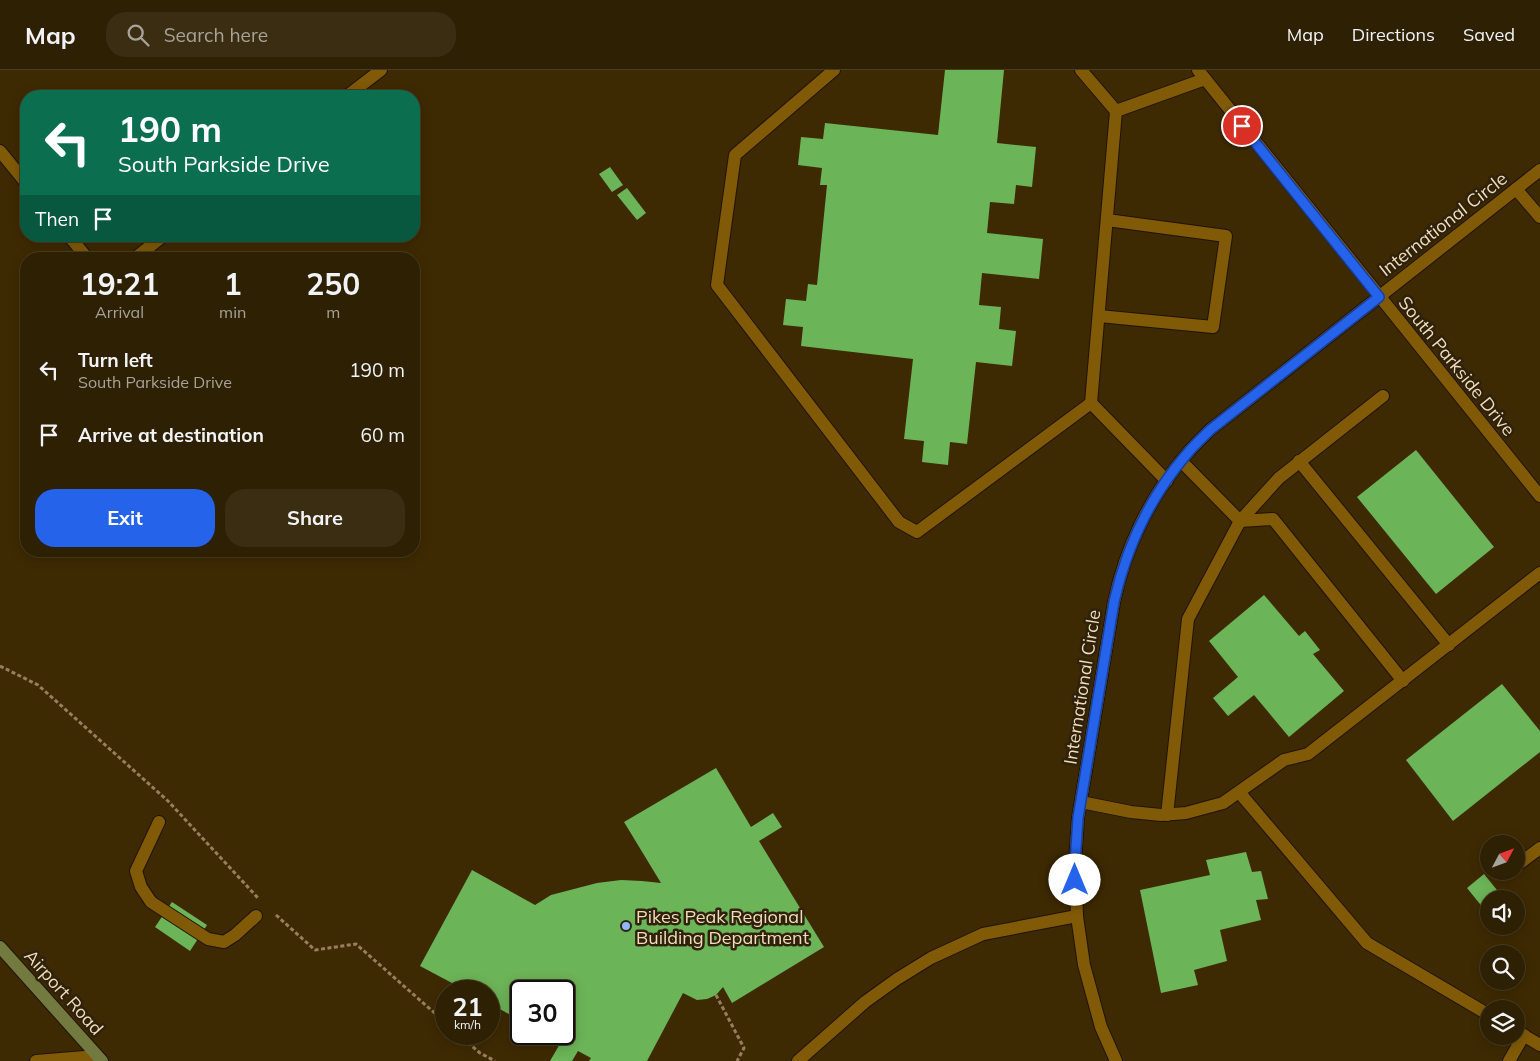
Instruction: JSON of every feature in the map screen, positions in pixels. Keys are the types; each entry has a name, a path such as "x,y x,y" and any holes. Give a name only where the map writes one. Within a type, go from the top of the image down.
{"main road":[{"name":"Airport Road","path":"0,947 99,1059"}],"street":[{"path":"355,90 382,70"},
{"path":"834,70 735,155 717,285 892,514 899,522 917,532 1091,403 1116,111 1081,70"},
{"path":"1116,111 1201,75"},
{"name":"South Parkside Drive","path":"1201,75 1540,496"},
{"path":"0,151 20,176"},
{"name":"International Circle","path":"1116,1061 1101,1027 1084,965 1077,916 1075,863 1081,802 1119,577 1147,512 1182,461 1210,430 1540,170"},
{"path":"1516,189 1540,217"},
{"path":"1099,316 1213,327 1226,236 1107,220"},
{"path":"75,242 83,252"},
{"path":"143,252 156,242"},
{"path":"1167,815 1188,619 1240,521 1279,478 1383,396"},
{"path":"1091,403 1167,481"},
{"path":"1182,461 1240,521 1273,519 1402,681"},
{"path":"1299,462 1449,645"},
{"path":"1081,802 1131,812 1167,815 1186,813 1223,803 1284,760 1308,754 1540,573"},
{"path":"1239,792 1367,943 1480,1010"},
{"path":"159,822 136,871 141,887 151,902 208,939 224,942 235,935 256,916"},
{"path":"1525,859 1540,848"},
{"path":"798,1061 865,1002 931,958 984,934 1077,916"},
{"path":"1525,1036 1540,1045"},
{"path":"1509,1061 1515,1045"},
{"path":"36,1061 99,1059"}],"path":[{"path":"0,666 38,685 168,801 258,898"},
{"path":"272,911 315,950 356,944 435,1013"},
{"path":"716,995 744,1048 737,1061"},
{"path":"471,1045 480,1053 495,1061"}],"building":[{"path":"945,70 1004,70 997,143 1036,147 1032,187 1016,185 1014,204 990,202 987,233 1043,239 1039,279 982,273 979,305 1001,307 999,329 1016,331 1012,366 976,362 967,444 950,442 948,465 922,462 924,441 904,439 913,359 801,346 803,327 783,325 786,299 806,301 808,284 817,285 827,185 820,185 822,168 798,165 801,137 823,139 825,123 938,135"},
{"path":"610,167 623,185 612,192 599,174"},
{"path":"627,188 646,213 637,220 617,195"},
{"path":"1416,450 1494,547 1436,594 1357,497"},
{"path":"1264,595 1299,636 1305,631 1320,650 1313,654 1344,691 1289,737 1254,695 1228,716 1213,698 1238,677 1209,641"},
{"path":"1502,684 1540,731 1540,752 1453,821 1406,760"},
{"name":"Pikes Peak Regional Building Department","path":"716,768 751,827 773,813 782,827 759,841 824,947 732,1003 723,987 716,995 707,999 697,1000 683,993 647,1061 589,1061 591,1058 578,1051 572,1061 550,1061 559,1045 575,1045 575,980 510,980 510,1015 500,1009 500,980 446,980 420,966 472,870 535,905 551,895 597,883 621,880 661,883 624,822"},
{"path":"1246,852 1252,872 1261,871 1268,899 1256,900 1261,920 1220,930 1227,961 1194,970 1198,985 1161,993 1140,890 1210,875 1206,860"},
{"path":"1480,877 1480,880 1489,880 1497,890 1480,890 1480,904 1467,888"},
{"path":"172,902 207,925 190,951 155,927"}],"place":[{"name":"Pikes Peak Regional Building Department","path":"626,926"}],"route":[{"path":"1075,880 1078,818 1114,602 1119,577 1147,512 1186,455 1210,430 1379,297 1242,126"}]}
